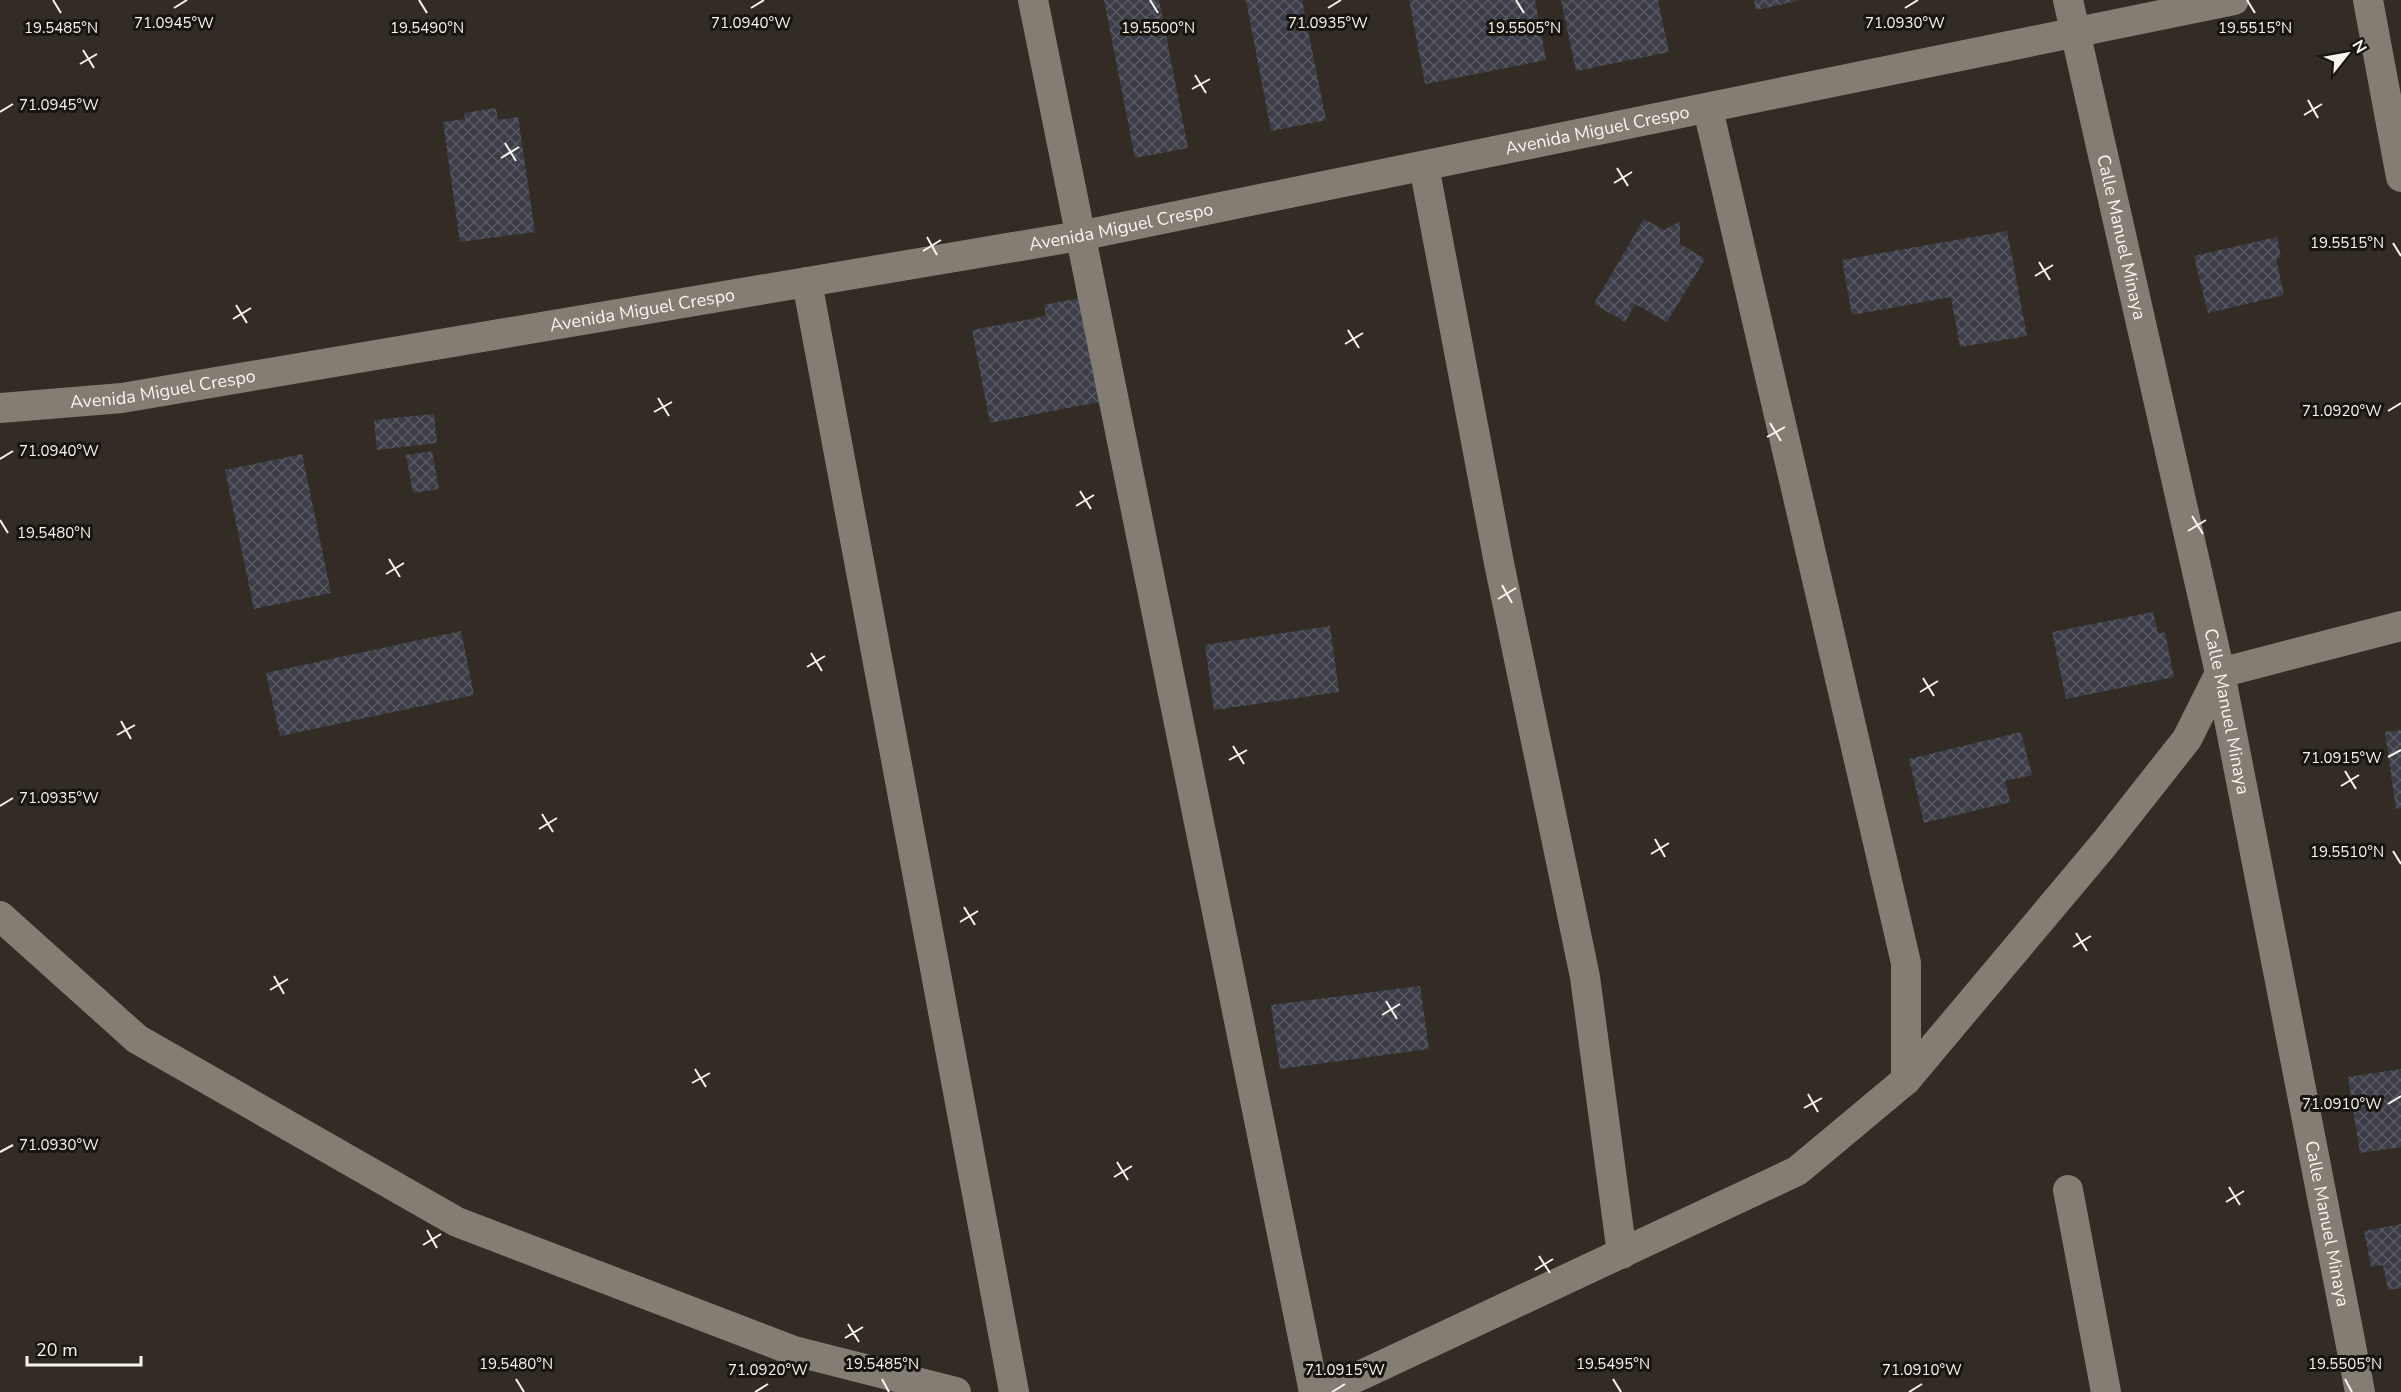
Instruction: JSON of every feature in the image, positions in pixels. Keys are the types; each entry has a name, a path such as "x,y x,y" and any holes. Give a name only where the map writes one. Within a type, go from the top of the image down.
{"street":[{"path":"1033,0 1314,1392"},
{"name":"Calle Manuel Minaya","path":"2068,0 2220,673 2360,1392"},
{"name":"Avenida Miguel Crespo","path":"0,408 122,398 1079,236 2234,0"},
{"path":"2368,0 2401,177"},
{"path":"1708,109 1906,963 1906,1080"},
{"path":"1424,166 1499,563 1585,977 1622,1254"},
{"path":"807,282 1014,1392"},
{"path":"1325,1392 1797,1171 1906,1080 2105,843 2187,739 2220,673 2401,626"},
{"path":"0,916 137,1039 458,1222 794,1351 956,1392"},
{"path":"2068,1190 2106,1392"}],"building":[{"path":"1104,0 1159,0 1188,148 1135,158"},
{"path":"1246,0 1302,0 1326,120 1271,131"},
{"path":"1409,0 1535,0 1546,60 1425,84"},
{"path":"1561,0 1658,0 1669,52 1576,71"},
{"path":"1754,0 1798,0 1798,1 1756,10"},
{"path":"496,108 498,120 518,117 535,232 460,242 443,122 465,119 464,113"},
{"path":"1644,219 1664,230 1680,221 1680,244 1705,259 1667,322 1635,304 1625,322 1594,304"},
{"path":"2007,231 2027,336 1960,347 1951,297 1852,315 1842,260"},
{"path":"2277,237 2281,257 2276,259 2284,295 2208,313 2194,256"},
{"path":"1079,298 1099,402 990,423 972,330 1046,316 1044,305"},
{"path":"434,414 437,443 377,450 374,420"},
{"path":"432,451 439,489 413,493 406,455"},
{"path":"302,454 331,593 254,609 225,470"},
{"path":"2153,612 2158,634 2165,632 2174,677 2066,699 2052,632"},
{"path":"1330,626 1339,692 1214,710 1205,645"},
{"path":"461,631 474,695 280,736 266,673"},
{"path":"2401,730 2401,808 2396,809 2385,732"},
{"path":"2021,732 2032,775 2005,781 2010,802 1924,823 1909,759"},
{"path":"1420,986 1429,1049 1280,1069 1271,1005"},
{"path":"2401,1069 2401,1147 2360,1153 2348,1077"},
{"path":"2401,1224 2401,1288 2388,1290 2383,1265 2371,1267 2364,1231"}]}
